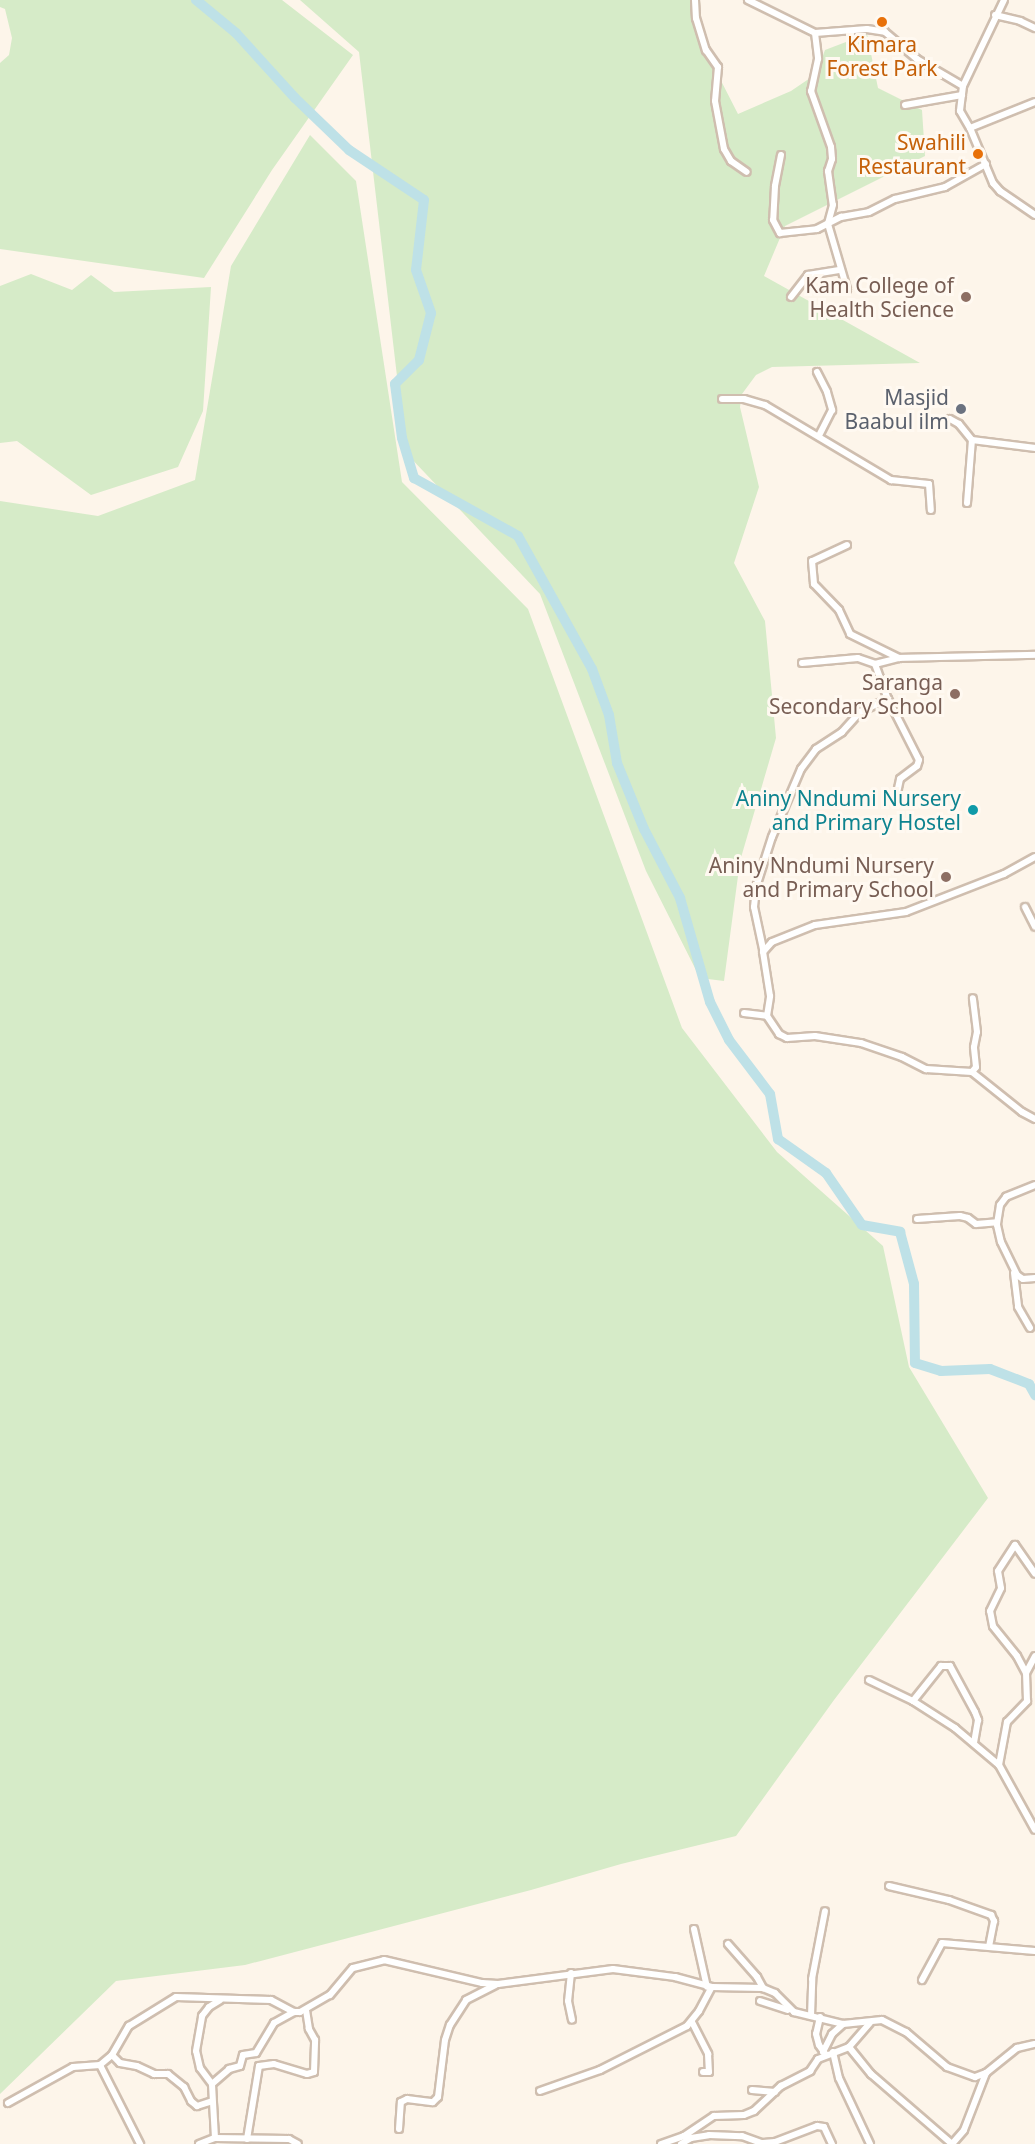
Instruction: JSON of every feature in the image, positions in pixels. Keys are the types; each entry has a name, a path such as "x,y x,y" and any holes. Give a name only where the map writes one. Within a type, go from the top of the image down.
{"street":[{"path":"695,0 696,18 706,50 718,68 715,101 724,149 731,162 747,172"},
{"path":"748,0 815,33 867,29 885,32 916,59 963,86"},
{"path":"1004,0 963,86 960,111 1000,191 1035,215"},
{"path":"995,15 1020,21 1035,28"},
{"path":"815,33 818,59 811,91 832,155 828,169 833,205 828,224 847,289"},
{"path":"905,105 962,95"},
{"path":"970,128 1035,102"},
{"path":"781,154 773,203 773,220 780,233 804,232 841,218 869,212 895,199 945,186 986,164"},
{"path":"791,297 808,276 841,270"},
{"path":"817,372 832,410 819,436"},
{"path":"722,399 744,399 765,405 891,480 929,484 930,510"},
{"path":"926,427 942,420 954,420 972,440 1035,447"},
{"path":"967,503 972,440"},
{"path":"847,545 812,561 814,584 839,610 850,634 898,658"},
{"path":"802,663 858,658 875,664 898,658 1035,655"},
{"path":"875,664 888,699 919,762 900,779 897,793"},
{"path":"888,699 860,712 842,732 816,749 801,769 772,837 756,887 754,907 770,996 767,1016 779,1034 787,1038 814,1036 861,1043 902,1057 926,1069 972,1072 1022,1112 1035,1119"},
{"path":"763,949 777,939 805,928 915,909 1004,874 1035,857"},
{"path":"1025,907 1035,927"},
{"path":"972,1072 976,1067 974,1047 977,1027 973,998"},
{"path":"744,1013 767,1016"},
{"path":"1035,1185 1006,1197 1000,1205 997,1222 1001,1242 1014,1269 1021,1278 1035,1278"},
{"path":"917,1219 960,1216 976,1224 997,1222"},
{"path":"1014,1269 1018,1306 1030,1328"},
{"path":"999,1765 1007,1722 1027,1701 1026,1673 1017,1656 993,1626 990,1611 1001,1588 998,1571 1015,1545 1035,1574"},
{"path":"1026,1673 1035,1656"},
{"path":"913,1701 941,1666 950,1666 978,1720 974,1743"},
{"path":"869,1680 913,1701 974,1743 999,1765 1035,1830"},
{"path":"889,1886 949,1900 991,1915 994,1921 989,1946"},
{"path":"811,2016 812,1979 825,1911"},
{"path":"540,2091 600,2070 677,2032 692,2022 710,1987 694,1929"},
{"path":"922,1980 942,1943 1035,1951"},
{"path":"728,1944 757,1977 763,1988"},
{"path":"212,2085 229,2069 240,2066 243,2055 256,2053 274,2023 294,2012 306,2010 330,1995 353,1968 384,1960 468,1981 498,1984 571,1973 623,1970 675,1977 710,1987 763,1988 775,1993 794,2012"},
{"path":"571,1973 568,2001 572,2020"},
{"path":"399,2130 401,2102 407,2099 429,2102 438,2097 445,2040 450,2025 466,2000 498,1984"},
{"path":"8,2103 73,2067 100,2066 112,2055 129,2026 176,1997 271,2000 294,2012"},
{"path":"215,2138 212,2085 200,2068 195,2051 202,2016 209,2007 222,2000"},
{"path":"760,2001 843,2024 882,2020 894,2024 947,2067 975,2077 986,2073 1017,2048 1035,2044"},
{"path":"247,2139 259,2066 274,2064 307,2074 314,2072 315,2040 309,2030 306,2010"},
{"path":"820,2017 816,2034 870,2144 863,2144"},
{"path":"692,2022 708,2054 709,2072 703,2072"},
{"path":"681,2144 714,2116 748,2114 775,2092 810,2071 818,2059 827,2053 849,2047 871,2022"},
{"path":"827,2053 832,2034 843,2024"},
{"path":"849,2047 871,2074 952,2144 964,2130 986,2073"},
{"path":"112,2055 120,2063 137,2066 154,2074 168,2074 184,2086 194,2104 201,2105 212,2101"},
{"path":"100,2066 141,2144"},
{"path":"752,2090 775,2092"},
{"path":"661,2144 687,2137 709,2135 736,2136 763,2144 788,2138 817,2126 824,2127 832,2144"},
{"path":"709,2135 721,2144"},
{"path":"736,2136 738,2144"},
{"path":"200,2144 215,2138 279,2142 289,2139 298,2144"},
{"path":"952,2144 958,2144"}],"green space":[{"path":"0,0 282,0 353,55 272,170 204,278 0,249 0,63 9,55 12,38 5,9 0,7"},
{"path":"300,0 690,0 694,28 738,114 791,91 816,74 825,50 867,34 878,88 922,110 925,156 785,226 764,276 920,363 772,367 756,375 742,394 740,407 759,487 734,563 765,621 776,738 740,861 724,981 700,978 646,871 540,594 406,453 359,52"},
{"path":"310,135 356,181 402,482 528,609 682,1028 777,1152 883,1246 909,1367 988,1498 834,1700 736,1836 621,1864 245,1965 116,1981 0,2094 0,501 98,516 195,480 231,266"},
{"path":"31,274 72,290 91,275 114,292 211,287 203,411 178,467 91,495 17,441 0,443 0,286"}],"waterway":[{"path":"196,0 236,33 295,98 349,150 424,200 416,270 431,313 419,360 395,384 402,438 414,478 518,536 592,669 609,715 617,763 644,829 680,898 710,1002 729,1040 770,1094 778,1139 826,1173 862,1225 900,1232 914,1284 915,1363 941,1371 990,1369 1029,1384 1035,1395"}],"place":[{"name":"Kimara Forest Park","path":"882,22"},
{"name":"Swahili Restaurant","path":"978,154"},
{"name":"Kam College of Health Science","path":"966,297"},
{"name":"Masjid Baabul ilm","path":"961,409"},
{"name":"Saranga Secondary School","path":"955,694"},
{"name":"Aniny Nndumi Nursery and Primary Hostel","path":"973,810"},
{"name":"Aniny Nndumi Nursery and Primary School","path":"946,877"}]}
